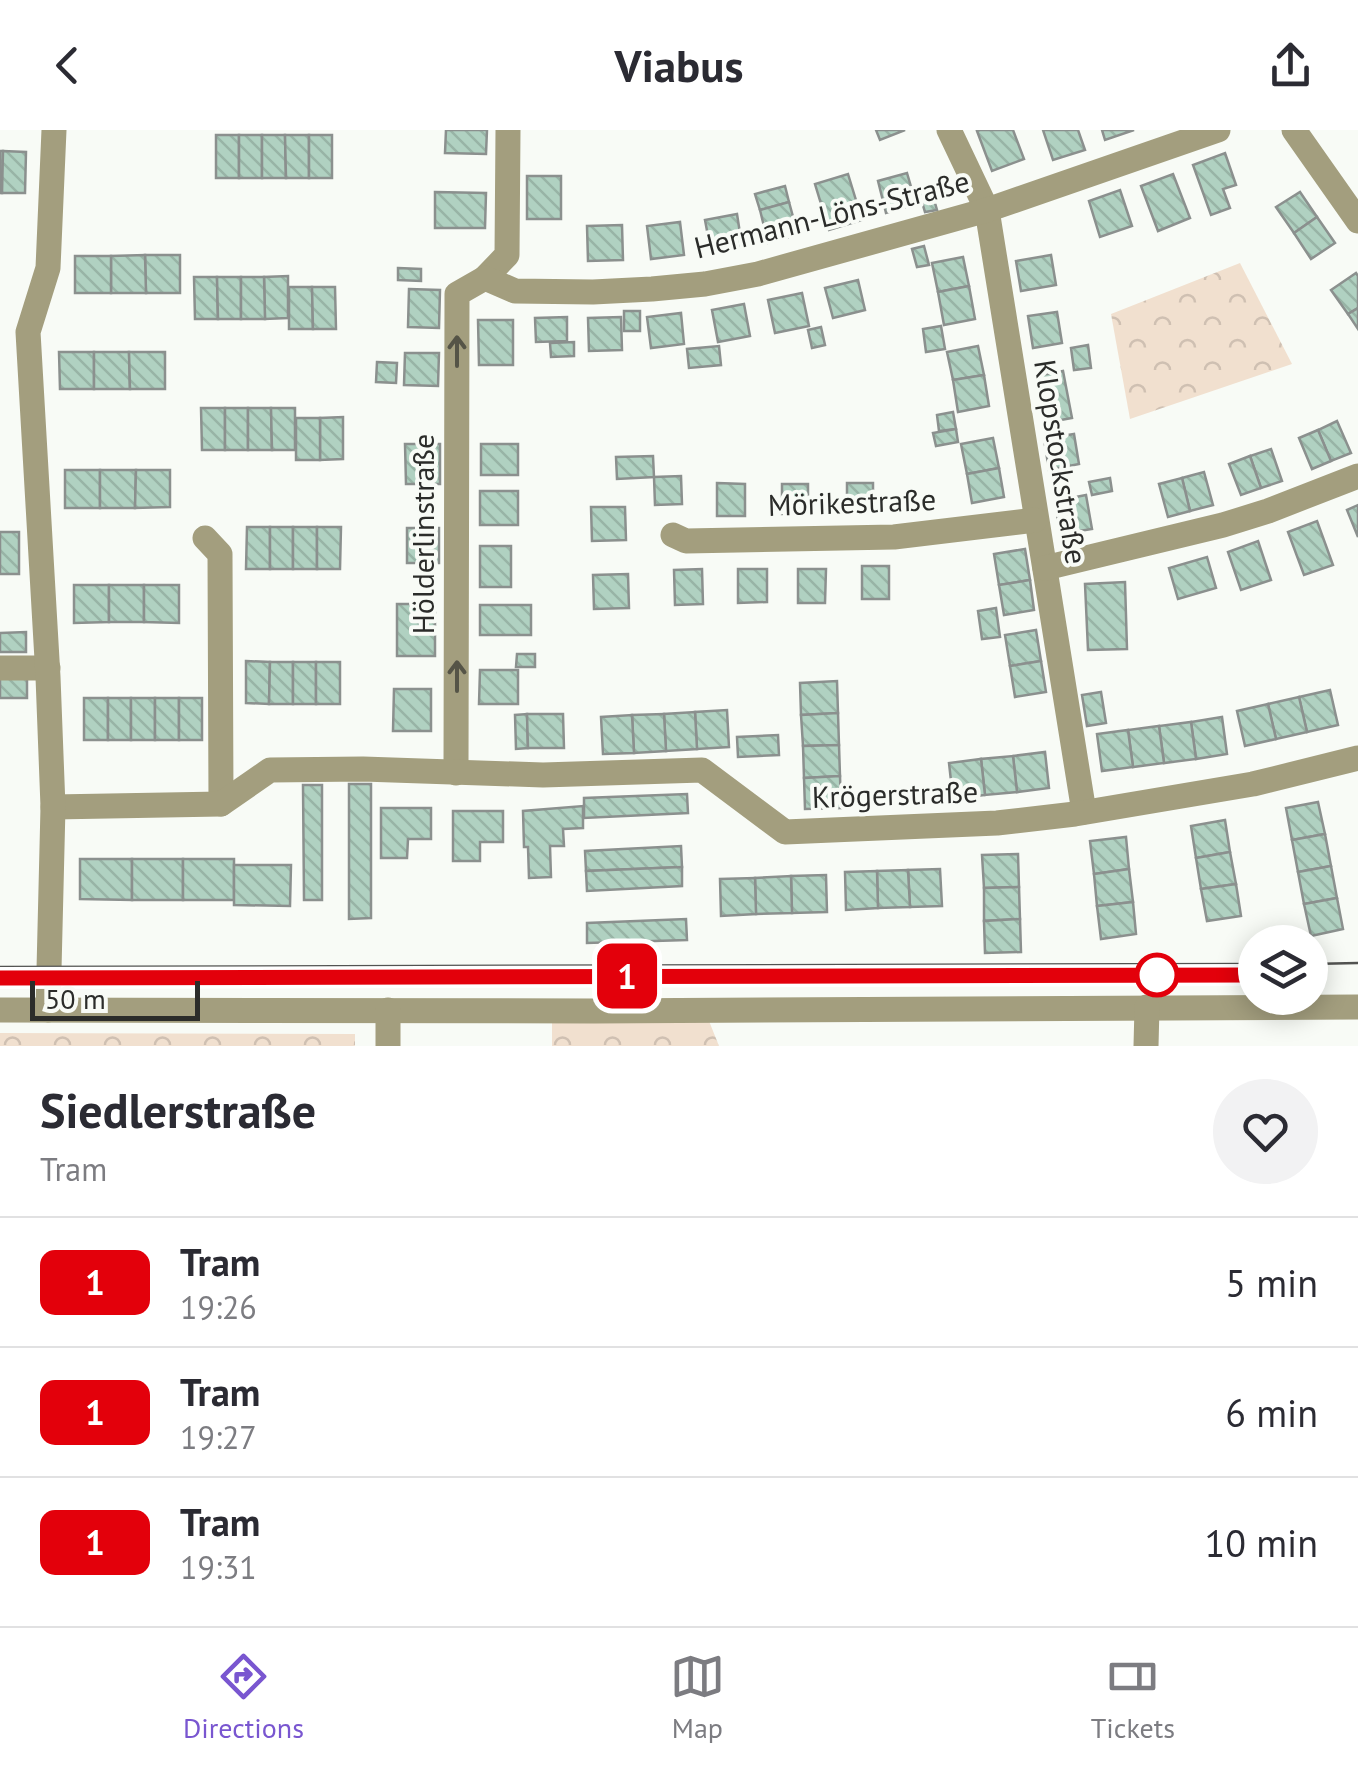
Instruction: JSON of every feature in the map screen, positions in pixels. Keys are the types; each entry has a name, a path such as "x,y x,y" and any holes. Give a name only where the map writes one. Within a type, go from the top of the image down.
{"street":[{"path":"48,1010 53,807 28,332 48,268 54,130"},
{"path":"485,278 508,254 508,130"},
{"name":"Klopstockstraße","path":"949,130 987,210 1084,812"},
{"name":"Hermann-Löns-Straße","path":"485,278 516,291 538,292 652,290 758,274 987,210 1218,130"},
{"path":"1294,130 1358,221"},
{"name":"Hölderlinstraße","path":"456,773 457,294 485,278"},
{"path":"1044,568 1222,525 1358,476"},
{"name":"Mörikestraße","path":"673,535 686,541 894,537 1036,520"},
{"path":"53,807 221,804 220,554 205,538"},
{"path":"0,668 48,668"},
{"name":"Krögerstraße","path":"221,804 270,770 543,775 702,770 784,832 997,823 1084,812 1253,784 1358,758"},
{"path":"1146,1046 1147,1007"},
{"path":"0,1010 1358,1007"},
{"path":"388,1010 388,1046"}],"green space":[{"path":"1240,263 1292,364 1130,419 1111,314"},
{"path":"552,1020 709,1021 719,1046 552,1046"},
{"path":"0,1033 355,1034 355,1046 0,1046"}],"building":[{"path":"446,130 487,130 486,154 445,153"},
{"path":"876,130 905,130 880,140"},
{"path":"1013,130 1024,159 992,171 977,131"},
{"path":"1043,130 1078,130 1085,150 1053,160"},
{"path":"1102,130 1134,130 1105,140"},
{"path":"216,135 239,135 239,178 216,178"},
{"path":"239,135 262,135 262,178 239,178"},
{"path":"262,135 285,135 286,178 262,178"},
{"path":"285,135 309,135 309,178 286,178"},
{"path":"309,135 332,135 332,178 309,178"},
{"path":"3,151 2,193 0,193"},
{"path":"3,151 26,152 25,193 2,193"},
{"path":"1225,153 1236,185 1223,189 1230,208 1211,215 1193,165"},
{"path":"907,173 916,204 886,213 878,181"},
{"path":"848,174 862,220 829,230 815,184"},
{"path":"1173,174 1190,218 1158,231 1141,186"},
{"path":"527,176 561,176 561,219 527,219"},
{"path":"785,186 789,202 760,210 755,194"},
{"path":"931,189 937,210 925,212 919,192"},
{"path":"1120,190 1132,226 1100,237 1089,201"},
{"path":"435,192 486,193 485,228 435,228"},
{"path":"1300,192 1317,217 1294,233 1276,207"},
{"path":"789,202 798,235 768,243 760,210"},
{"path":"737,214 742,246 711,252 705,220"},
{"path":"1317,217 1335,243 1311,259 1294,233"},
{"path":"680,222 684,255 651,259 647,226"},
{"path":"622,225 623,260 588,261 587,226"},
{"path":"924,246 929,265 917,267 912,249"},
{"path":"145,255 180,255 180,293 146,293"},
{"path":"145,255 146,293 111,293 111,256"},
{"path":"1051,255 1056,285 1021,291 1016,261"},
{"path":"75,256 111,256 111,293 75,293"},
{"path":"963,257 969,286 938,292 932,263"},
{"path":"398,268 421,269 421,281 398,280"},
{"path":"1356,273 1358,308 1348,314 1331,290"},
{"path":"288,276 288,318 265,319 264,277"},
{"path":"194,277 217,277 218,319 195,319"},
{"path":"217,277 241,277 241,319 218,319"},
{"path":"241,277 264,277 265,319 241,319"},
{"path":"858,280 865,310 833,318 825,288"},
{"path":"969,286 975,319 944,325 938,292"},
{"path":"289,287 312,287 313,329 289,329"},
{"path":"312,287 335,287 336,329 313,329"},
{"path":"409,289 440,290 439,328 408,327"},
{"path":"802,293 809,326 775,333 768,300"},
{"path":"744,304 750,336 718,342 712,310"},
{"path":"1358,308 1358,329 1348,314"},
{"path":"624,311 640,311 640,331 624,331"},
{"path":"1057,312 1062,343 1033,348 1028,316"},
{"path":"681,313 684,344 651,348 647,317"},
{"path":"567,317 567,341 536,342 535,318"},
{"path":"621,317 622,350 589,351 588,318"},
{"path":"478,320 513,320 513,365 479,365"},
{"path":"941,326 945,349 926,352 923,329"},
{"path":"821,327 825,345 812,348 808,330"},
{"path":"574,342 574,356 551,357 550,343"},
{"path":"1088,345 1091,368 1074,370 1071,348"},
{"path":"719,346 721,365 689,368 687,349"},
{"path":"978,346 984,375 953,380 947,352"},
{"path":"59,352 94,352 94,389 60,389"},
{"path":"94,352 129,352 130,389 94,389"},
{"path":"129,352 165,352 165,389 130,389"},
{"path":"405,353 439,353 438,386 404,385"},
{"path":"377,362 397,363 396,383 376,382"},
{"path":"1063,371 1072,418 1044,423 1036,376"},
{"path":"984,375 989,406 958,412 953,380"},
{"path":"201,408 225,408 225,450 202,450"},
{"path":"225,408 248,408 248,450 225,450"},
{"path":"248,408 271,408 272,450 248,450"},
{"path":"271,408 295,408 295,450 272,450"},
{"path":"953,412 956,429 939,431 937,415"},
{"path":"343,417 343,459 320,460 320,418"},
{"path":"296,418 320,418 320,460 296,460"},
{"path":"1337,421 1351,453 1331,461 1318,430"},
{"path":"956,429 958,442 936,446 933,433"},
{"path":"1318,430 1331,461 1312,469 1299,438"},
{"path":"1074,434 1079,464 1049,470 1044,439"},
{"path":"993,438 999,468 967,474 961,444"},
{"path":"405,444 440,444 440,484 406,484"},
{"path":"481,444 518,444 518,475 481,475"},
{"path":"1271,449 1282,481 1261,488 1250,456"},
{"path":"653,456 654,477 617,479 616,457"},
{"path":"1250,456 1261,488 1241,495 1229,464"},
{"path":"999,468 1004,497 972,503 967,474"},
{"path":"65,470 100,470 100,508 65,508"},
{"path":"100,470 136,470 135,508 100,508"},
{"path":"136,470 170,470 170,507 135,508"},
{"path":"1204,472 1213,505 1190,511 1182,478"},
{"path":"681,476 682,504 655,505 654,477"},
{"path":"1110,478 1112,491 1092,495 1089,482"},
{"path":"1182,478 1190,511 1168,517 1159,484"},
{"path":"717,483 745,484 745,516 717,516"},
{"path":"847,483 873,483 873,512 847,512"},
{"path":"782,484 808,484 808,513 782,514"},
{"path":"480,491 518,491 518,525 480,525"},
{"path":"1086,495 1092,529 1060,534 1055,501"},
{"path":"1358,505 1358,537 1347,510"},
{"path":"591,507 625,507 626,540 592,541"},
{"path":"1317,521 1333,565 1304,575 1288,532"},
{"path":"247,527 270,527 270,569 246,569"},
{"path":"270,527 293,527 293,569 270,569"},
{"path":"293,527 317,527 317,569 293,569"},
{"path":"317,527 341,527 340,569 317,569"},
{"path":"407,528 439,528 439,563 407,563"},
{"path":"0,532 19,532 19,574 0,574"},
{"path":"1258,541 1271,580 1241,590 1228,552"},
{"path":"480,546 511,546 511,587 480,587"},
{"path":"1025,549 1030,580 999,585 994,554"},
{"path":"1207,557 1216,588 1178,599 1169,568"},
{"path":"862,566 889,566 889,599 862,599"},
{"path":"702,569 703,604 675,605 674,570"},
{"path":"738,569 767,569 767,602 738,603"},
{"path":"798,569 826,569 825,603 798,603"},
{"path":"628,574 629,608 594,609 593,575"},
{"path":"1030,580 1034,610 1004,615 999,585"},
{"path":"1125,582 1127,649 1088,650 1085,584"},
{"path":"74,585 109,585 109,622 74,623"},
{"path":"109,585 144,585 144,622 109,622"},
{"path":"144,585 179,585 179,623 144,622"},
{"path":"397,604 435,604 435,656 397,656"},
{"path":"480,605 531,605 531,635 480,635"},
{"path":"996,608 1000,637 982,639 978,611"},
{"path":"1036,630 1041,661 1010,666 1005,635"},
{"path":"26,632 26,652 0,652 0,633"},
{"path":"517,654 535,654 535,667 516,667"},
{"path":"246,661 270,662 269,704 246,703"},
{"path":"1041,661 1046,692 1015,697 1010,666"},
{"path":"270,662 293,662 293,704 269,704"},
{"path":"293,662 316,662 316,704 293,704"},
{"path":"316,662 340,662 340,704 316,704"},
{"path":"480,670 518,670 518,704 479,704"},
{"path":"0,678 27,678 27,698 0,698"},
{"path":"837,681 838,713 801,715 800,683"},
{"path":"394,689 431,689 431,731 393,731"},
{"path":"1330,690 1338,725 1307,732 1299,697"},
{"path":"1101,692 1106,723 1087,726 1082,695"},
{"path":"1299,697 1307,732 1276,739 1268,704"},
{"path":"84,698 108,698 108,740 84,740"},
{"path":"108,698 131,698 131,740 108,740"},
{"path":"131,698 155,698 155,740 131,740"},
{"path":"155,698 179,698 179,740 155,740"},
{"path":"179,698 202,698 202,740 179,740"},
{"path":"1268,704 1276,739 1245,746 1237,711"},
{"path":"727,710 729,747 697,749 695,712"},
{"path":"695,712 697,749 666,751 664,714"},
{"path":"838,713 839,745 803,746 801,715"},
{"path":"527,714 528,748 516,749 515,715"},
{"path":"527,714 563,714 564,748 528,748"},
{"path":"664,714 666,751 634,753 632,715"},
{"path":"632,715 634,753 603,754 601,717"},
{"path":"1222,717 1227,754 1196,759 1191,722"},
{"path":"1191,722 1196,759 1164,763 1159,726"},
{"path":"1159,726 1164,763 1133,767 1128,730"},
{"path":"1128,730 1133,767 1102,771 1097,734"},
{"path":"778,735 779,755 738,757 737,737"},
{"path":"839,745 840,776 804,778 803,746"},
{"path":"1045,752 1049,788 1017,792 1013,756"},
{"path":"1013,756 1017,792 985,795 981,759"},
{"path":"981,759 985,795 953,799 949,763"},
{"path":"840,776 841,808 805,809 804,778"},
{"path":"349,784 371,784 371,918 349,919"},
{"path":"303,785 322,785 322,900 304,900"},
{"path":"687,794 688,813 584,818 584,798"},
{"path":"1318,802 1325,834 1292,840 1286,808"},
{"path":"583,806 583,828 563,829 564,846 550,846 551,877 529,878 523,811"},
{"path":"381,808 431,808 431,839 408,839 407,858 381,858"},
{"path":"453,811 503,811 503,842 480,842 480,861 453,861"},
{"path":"1225,820 1230,852 1196,858 1191,826"},
{"path":"1325,834 1331,866 1298,872 1292,840"},
{"path":"1126,837 1129,869 1094,874 1090,841"},
{"path":"681,846 682,867 586,871 585,851"},
{"path":"1230,852 1236,884 1201,889 1196,858"},
{"path":"1018,854 1019,887 984,888 982,855"},
{"path":"80,859 132,859 132,900 80,899"},
{"path":"132,859 183,859 183,900 132,900"},
{"path":"183,859 234,859 234,900 183,900"},
{"path":"234,865 291,865 290,906 234,905"},
{"path":"1331,866 1337,898 1304,904 1298,872"},
{"path":"682,867 682,886 587,891 586,871"},
{"path":"940,869 942,906 910,907 908,870"},
{"path":"1129,869 1133,902 1097,906 1094,874"},
{"path":"908,870 910,907 878,908 877,871"},
{"path":"877,871 878,908 846,910 845,872"},
{"path":"826,875 827,912 792,913 791,876"},
{"path":"791,876 792,913 756,914 755,878"},
{"path":"755,878 756,914 721,916 720,879"},
{"path":"1236,884 1241,916 1207,921 1201,889"},
{"path":"1019,887 1020,919 984,921 984,888"},
{"path":"1337,898 1343,929 1328,932 1328,925 1309,925 1304,904"},
{"path":"1133,902 1136,934 1101,939 1097,906"},
{"path":"686,919 687,940 587,943 587,923"},
{"path":"1020,919 1021,952 985,953 984,921"}],"tram line":[{"path":"1328,964 1358,963"},
{"path":"0,967 1238,964"},
{"name":"1","path":"0,978 1238,975"}]}
